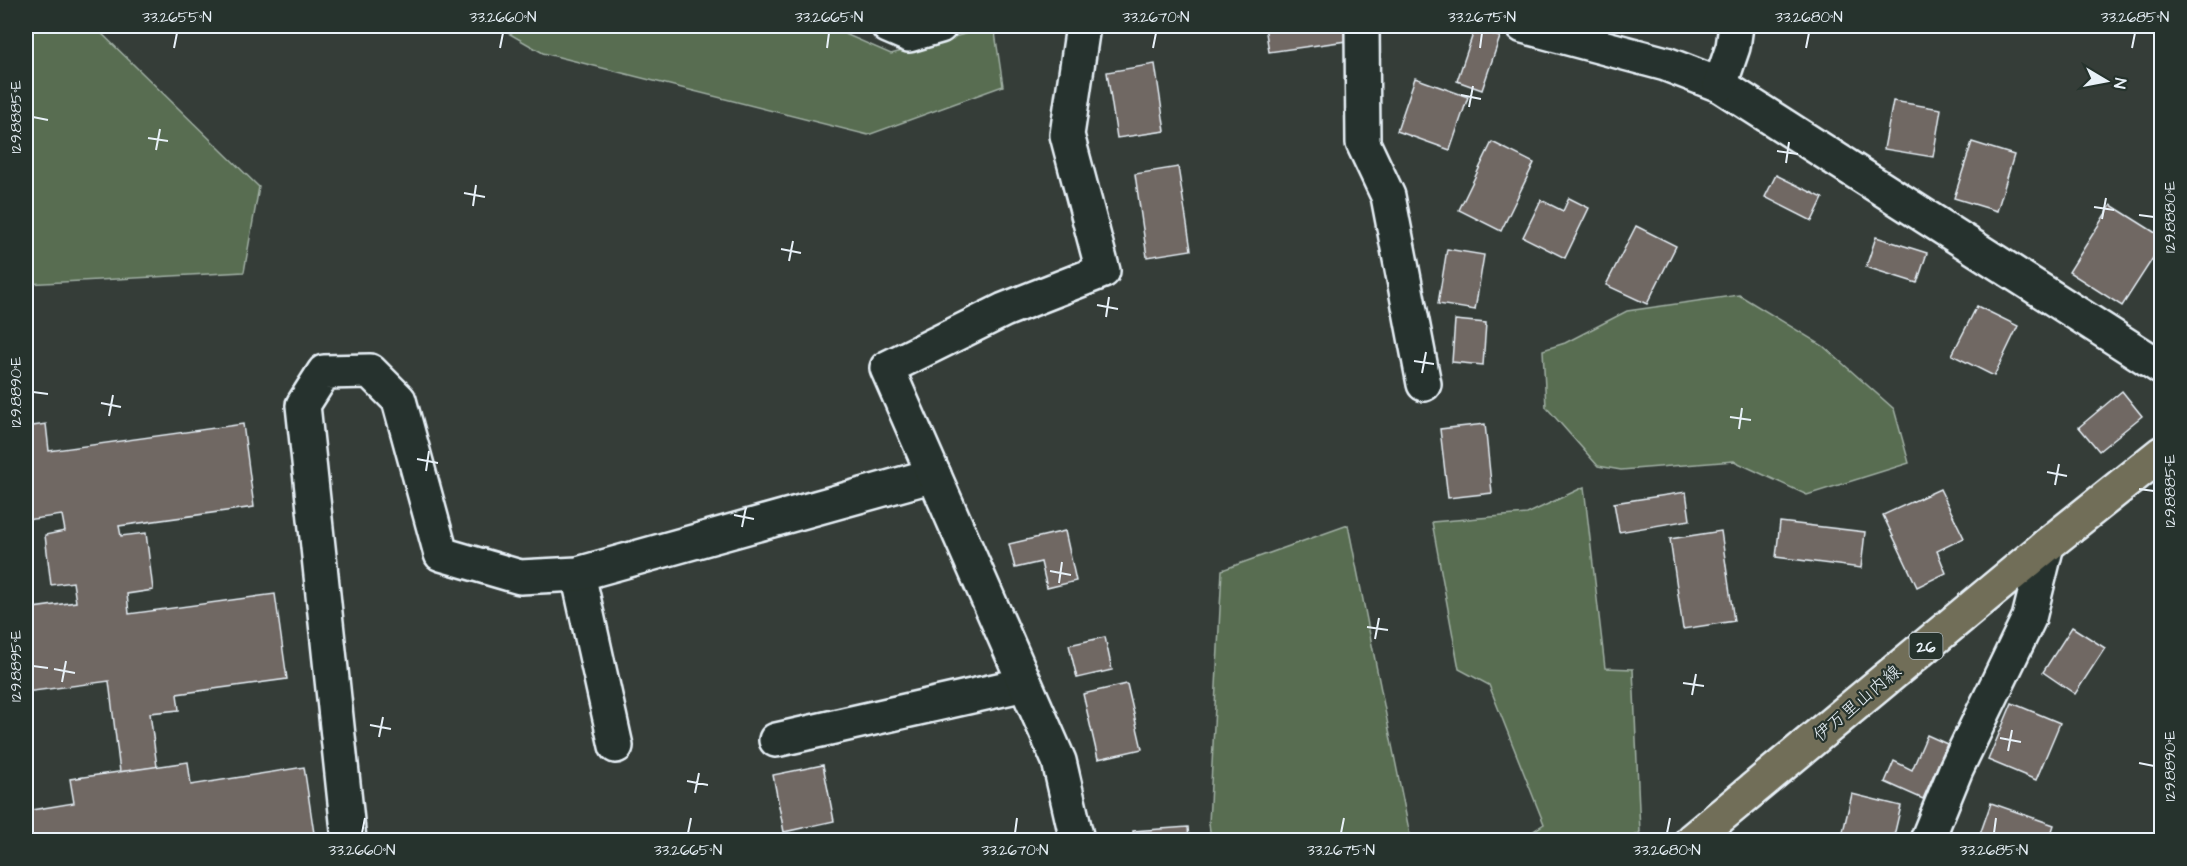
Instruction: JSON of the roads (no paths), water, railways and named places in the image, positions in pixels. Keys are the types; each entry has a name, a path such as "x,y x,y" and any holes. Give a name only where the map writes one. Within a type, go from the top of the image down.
{"main road":[{"name":"伊万里山内線","path":"1692,840 2047,545 2162,453"}],"street":[{"path":"888,26 909,35 940,26"},
{"path":"1077,840 1059,760 887,368 1004,310 1103,271 1067,135 1083,26"},
{"path":"1362,26 1363,144 1388,196 1424,384"},
{"path":"1523,26 1666,64 1720,85 2162,369"},
{"path":"1720,85 1733,47 1736,26"},
{"path":"349,840 303,405 324,372 370,371 399,400 441,554 519,577 578,574 934,475"},
{"path":"1927,840 1956,768 2029,618 2047,545"},
{"path":"578,574 616,746"},
{"path":"776,740 1025,684"}]}
